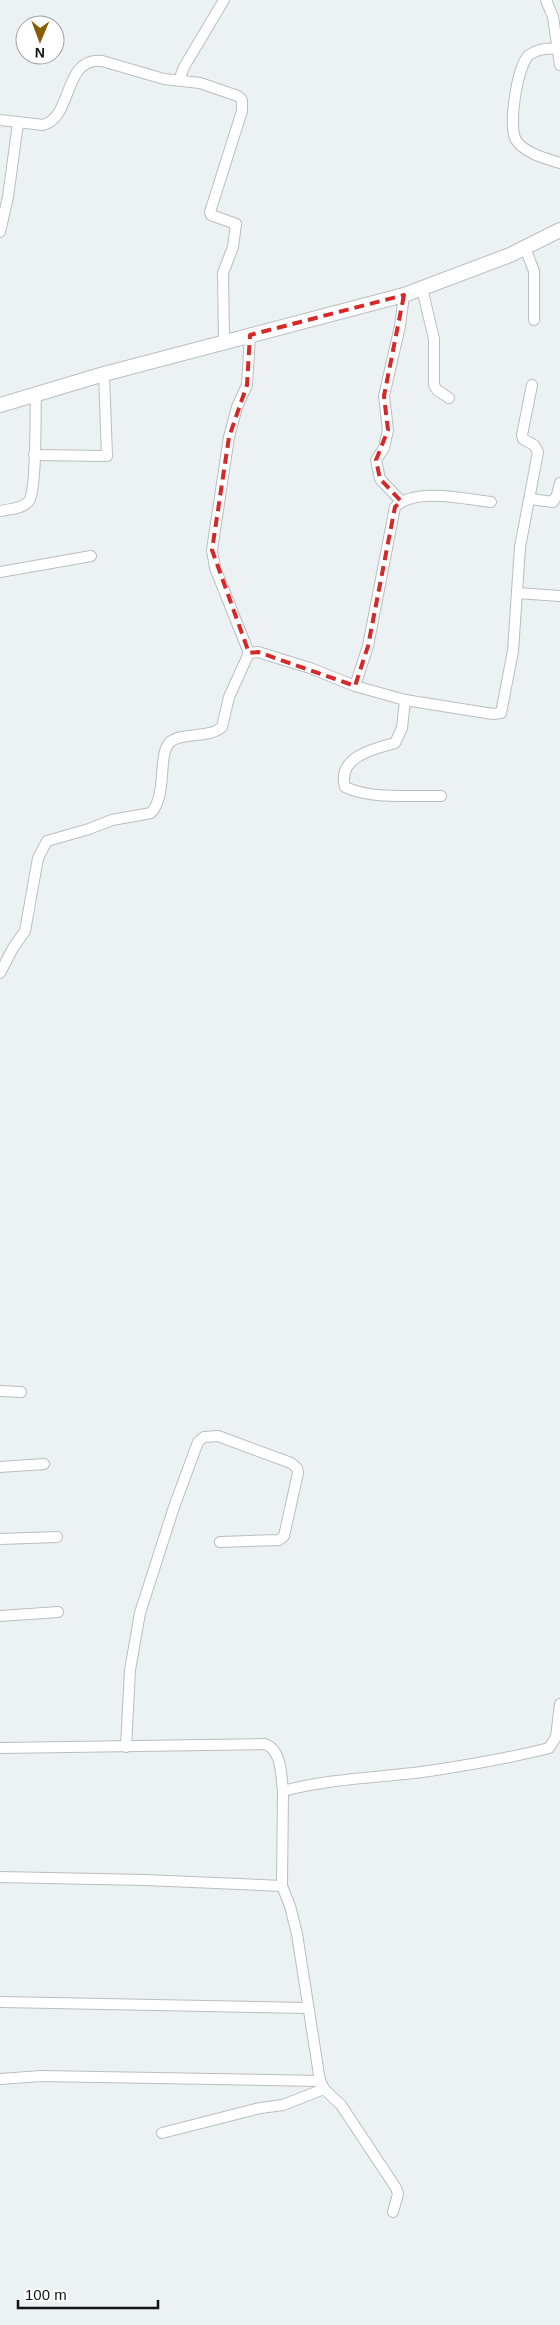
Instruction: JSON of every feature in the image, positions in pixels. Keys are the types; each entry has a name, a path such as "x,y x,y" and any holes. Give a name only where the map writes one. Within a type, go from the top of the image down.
{"main road":[{"path":"0,406 104,374 404,295 525,248 560,230"}],"street":[{"path":"179,80 184,67 224,0"},
{"path":"546,0 553,17 560,65"},
{"path":"558,48 537,50 524,60 520,70 513,127 516,140 519,143 540,156 560,163"},
{"path":"0,120 43,125 52,121 57,116 75,76 89,61 102,61 164,79 206,84 242,100 242,111 210,212 211,215 236,224 233,247 223,273 224,342"},
{"path":"0,232 8,197 18,123"},
{"path":"525,248 534,271 534,320"},
{"path":"422,288 434,340 434,385 437,390 449,398"},
{"path":"401,501 380,479 376,460 384,448 388,430 384,396 398,336 404,295"},
{"path":"0,973 13,948 25,931 38,858 47,841 112,820 151,813 160,800 166,748 169,743 176,739 212,733 222,727 229,697 248,653 215,568 212,550 229,437 237,407 247,385 250,335"},
{"path":"34,455 107,456 104,374"},
{"path":"248,653 258,652 310,668 355,686 405,700 493,714 501,713 513,651 520,547 531,500 538,452 534,445 523,439 522,435 532,385"},
{"path":"0,511 23,506 30,499 36,395"},
{"path":"531,500 553,502 560,482"},
{"path":"355,686 368,646 395,507 409,497 438,496 490,502"},
{"path":"0,572 91,556"},
{"path":"516,593 560,596"},
{"path":"405,700 402,728 395,743 370,750 354,758 345,771 343,780 345,787 354,791 373,794 441,796"},
{"path":"0,1391 20,1392"},
{"path":"126,1748 130,1670 140,1612 174,1507 198,1442 210,1435 218,1436 291,1463 297,1468 298,1473 284,1536 279,1540 220,1542"},
{"path":"0,1467 44,1464"},
{"path":"0,1540 57,1537"},
{"path":"0,1616 58,1612"},
{"path":"283,1791 320,1782 429,1771 549,1748 556,1737 560,1704"},
{"path":"0,1748 126,1748 265,1744 271,1746 276,1752 283,1791 282,1886 290,1906 297,1934 322,2085 341,2104 396,2188 398,2194 393,2212"},
{"path":"0,1877 126,1879 282,1886"},
{"path":"2,2002 308,2008"},
{"path":"0,2079 40,2076 322,2085"},
{"path":"162,2133 260,2108 283,2105 322,2085"}],"highlighted area":[{"path":"404,295 384,396 388,430 376,460 380,479 401,501 395,507 368,646 355,686 258,652 249,653 212,550 229,437 247,385 250,335"}]}
